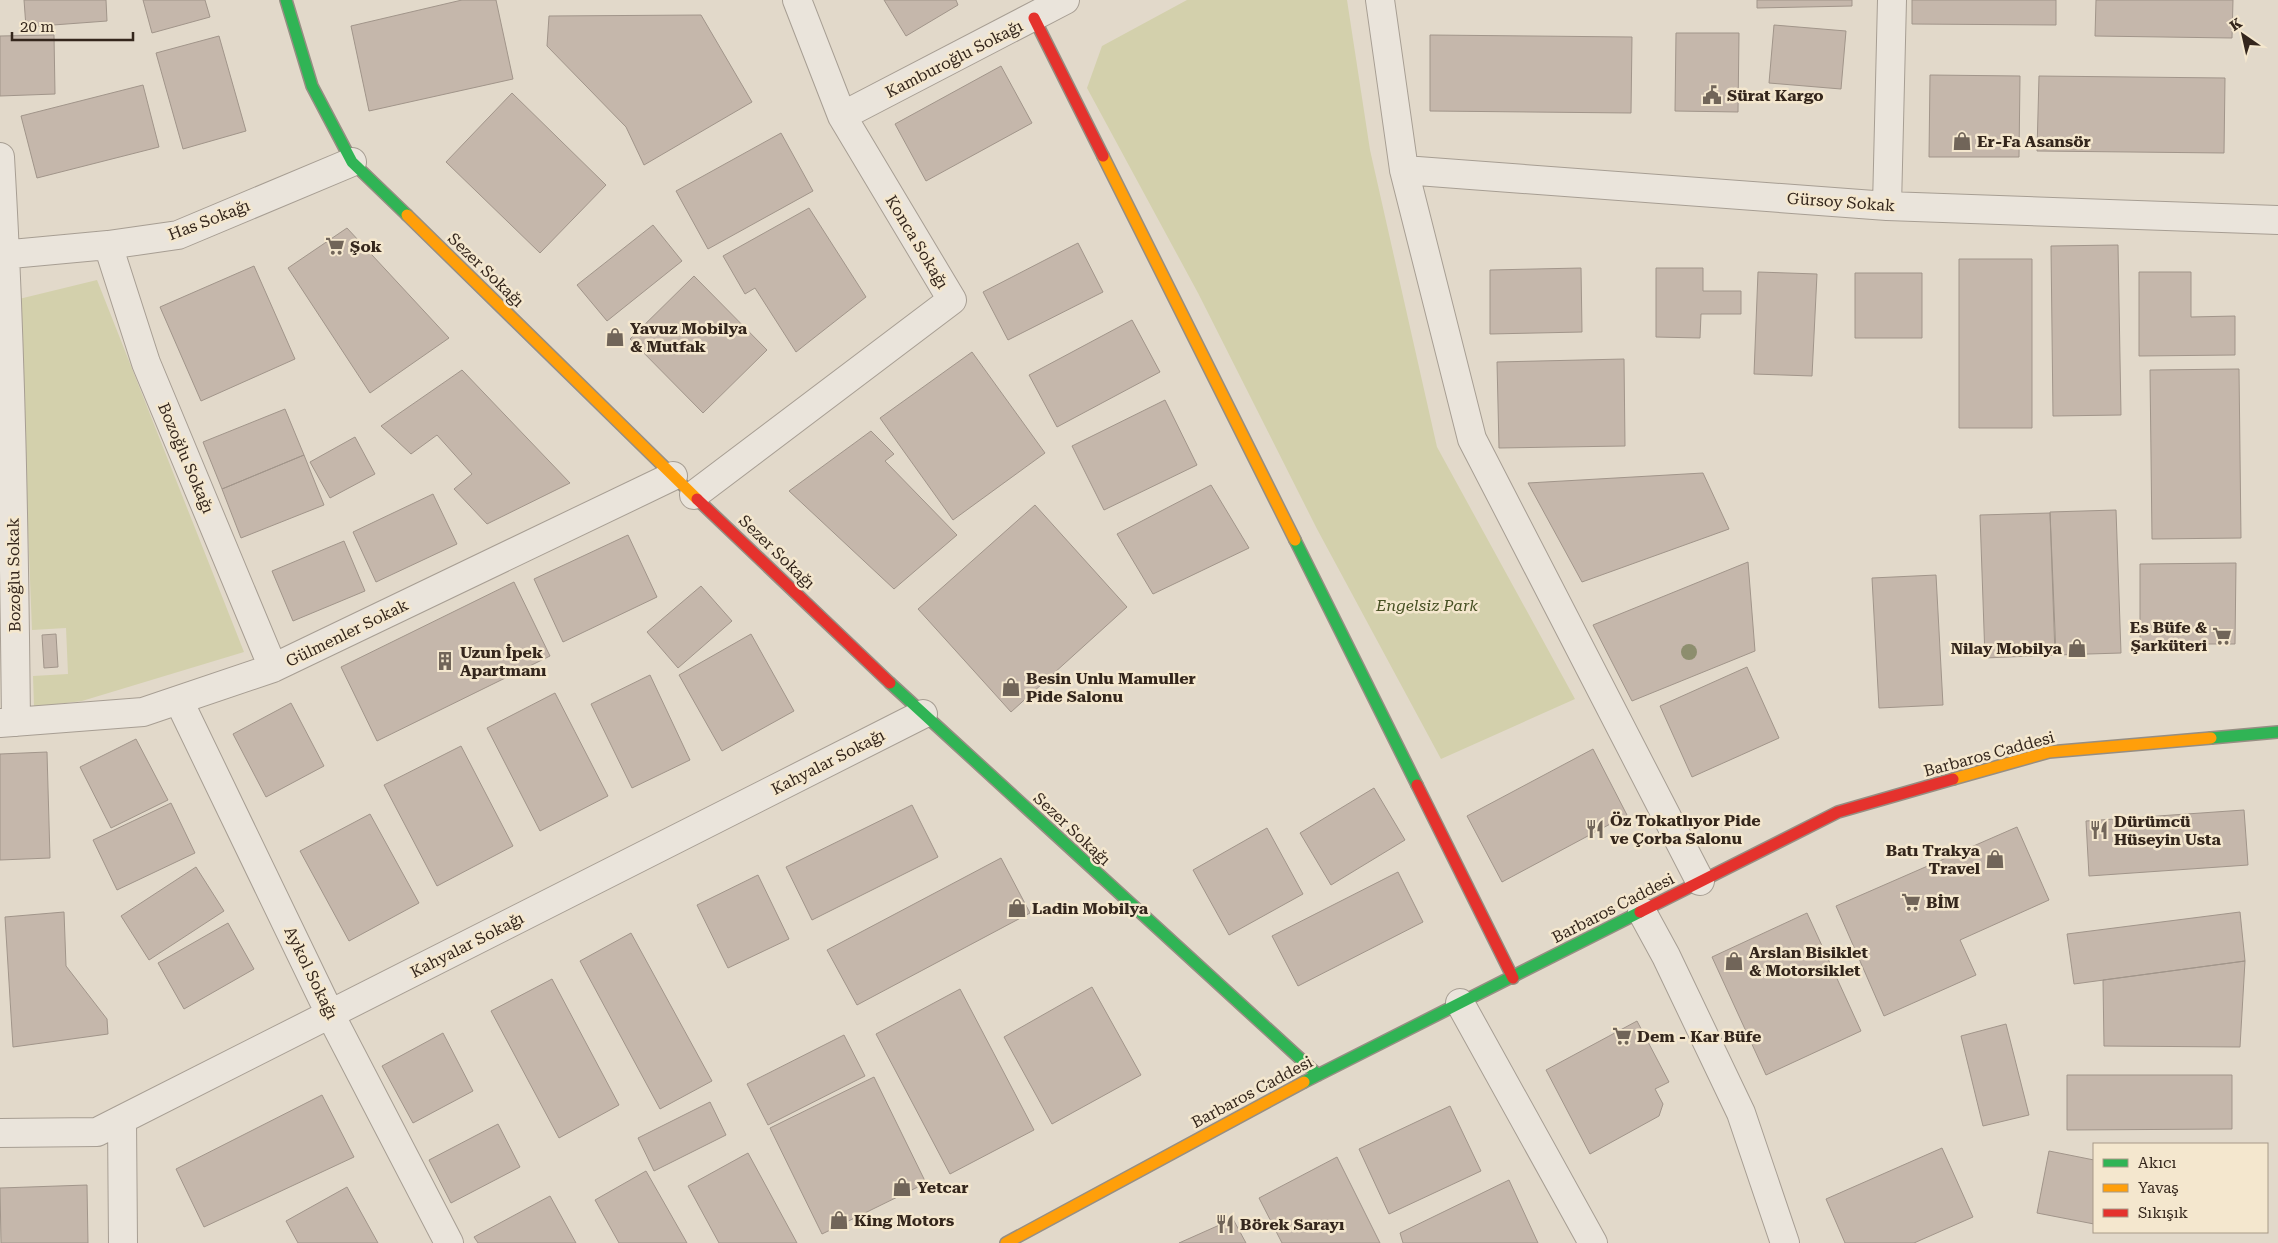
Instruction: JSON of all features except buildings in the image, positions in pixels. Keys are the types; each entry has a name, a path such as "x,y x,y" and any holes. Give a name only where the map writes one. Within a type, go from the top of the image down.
{"street":[{"name":"Sezer Sokağı","path":"286,0 312,86 352,162 673,476 923,714 1318,1076"},
{"name":"Konca Sokağı","path":"694,495 952,300 842,116 797,0"},
{"name":"Kamburoğlu Sokağı","path":"842,116 1034,18 1065,0"},
{"path":"1380,0 1404,170 1472,439 1700,881"},
{"path":"1888,206 1892,0"},
{"path":"1034,18 1513,978"},
{"name":"Bozoğlu Sokak","path":"0,157 14,518 8,723"},
{"name":"Has Sokağı","path":"3,255 108,245 178,235 352,162"},
{"name":"Gürsoy Sokak","path":"1404,170 1888,206 2278,220"},
{"name":"Bozoğlu Sokağı","path":"108,245 146,363 273,668"},
{"name":"Gülmenler Sokak","path":"8,723 143,712 273,668 673,476"},
{"name":"Aykol Sokağı","path":"179,701 330,1014 448,1243"},
{"name":"Kahyalar Sokağı","path":"0,1133 97,1132 923,714"},
{"name":"Barbaros Caddesi","path":"1006,1243 1318,1076 1838,812 2049,752 2278,732"},
{"path":"1642,912 1666,956 1741,1113 1785,1243"},
{"path":"1460,1004 1593,1243"},
{"path":"122,1120 123,1243"}],"green space":[{"name":"Engelsiz Park","path":"1187,0 1347,0 1370,150 1437,447 1575,699 1441,759 1317,529 1198,293 1087,88 1102,46"},
{"path":"97,280 244,652 82,701 34,707 33,676 68,674 66,628 32,630 19,299"}],"traffic: fast":[{"path":"286,0 312,86 352,162 407,215"},
{"path":"1295,540 1417,785"},
{"path":"890,683 1318,1075"},
{"path":"2211,738 2278,732"},
{"path":"1304,1082 1640,912"}],"traffic: slow":[{"path":"1103,156 1295,540"},
{"path":"407,215 697,499"},
{"path":"1953,779 2049,752 2211,738"},
{"path":"1006,1243 1304,1082"}],"traffic: jam":[{"path":"1034,18 1103,156"},
{"path":"697,499 890,683"},
{"path":"1640,912 1838,812 1953,779"},
{"path":"1417,785 1513,978"}],"place":[{"name":"Sürat Kargo","path":"1712,95"},
{"name":"Er-Fa Asansör","path":"1962,141"},
{"name":"Şok","path":"335,246"},
{"name":"Yavuz Mobilya & Mutfak","path":"615,337"},
{"name":"Es Büfe & Şarküteri","path":"2222,636"},
{"name":"Nilay Mobilya","path":"2077,648"},
{"name":"Uzun İpek Apartmanı","path":"445,661"},
{"name":"Besin Unlu Mamuller Pide Salonu","path":"1011,687"},
{"name":"Öz Tokatlıyor Pide ve Çorba Salonu","path":"1595,829"},
{"name":"Dürümcü Hüseyin Usta","path":"2099,830"},
{"name":"Batı Trakya Travel","path":"1995,859"},
{"name":"BİM","path":"1911,902"},
{"name":"Ladin Mobilya","path":"1017,908"},
{"name":"Arslan Bisiklet & Motorsiklet","path":"1734,961"},
{"name":"Dem - Kar Büfe","path":"1622,1036"},
{"name":"Yetcar","path":"902,1187"},
{"name":"King Motors","path":"839,1220"},
{"name":"Börek Sarayı","path":"1225,1224"}]}
